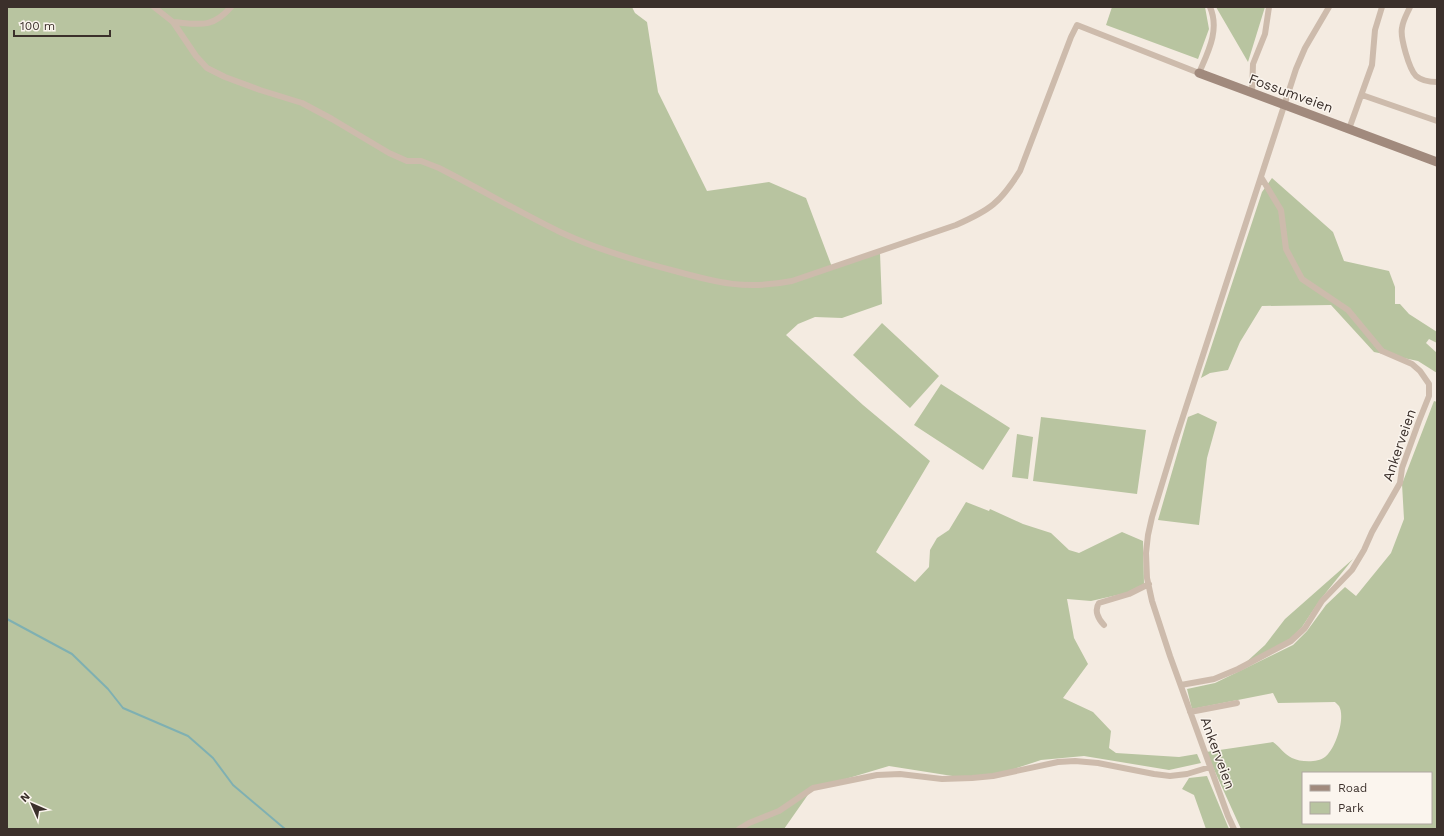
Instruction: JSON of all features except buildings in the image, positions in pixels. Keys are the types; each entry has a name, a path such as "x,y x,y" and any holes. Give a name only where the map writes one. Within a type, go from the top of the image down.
{"street":[{"path":"154,7 173,22 196,56 207,68 225,77 302,104 332,119 389,153 407,161 420,162 440,168 561,232 592,245 655,266 710,281 738,285 775,284 792,281 956,226 979,215 995,204 1008,191 1020,171 1071,37 1077,25 1199,73 1210,47 1214,31 1214,22 1210,7"},
{"path":"173,22 199,25 214,22 231,7"},
{"path":"1252,93 1253,64 1265,34 1269,7"},
{"name":"Ankerveien","path":"1234,829 1190,712 1152,601 1146,568 1146,553 1152,517 1176,438 1296,69 1305,48 1329,7"},
{"path":"1349,129 1372,65 1376,26 1382,7"},
{"path":"1410,7 1402,31 1410,65 1413,73 1418,77 1426,81 1437,82"},
{"name":"Fossumveien","path":"1199,73 1437,162"},
{"path":"1362,95 1437,121"},
{"name":"Ankerveien","path":"1181,685 1214,679 1238,669 1291,641 1305,628 1322,601 1352,570 1400,483 1402,468 1429,396 1429,384 1420,371 1412,364 1382,351 1348,310 1302,279 1286,249 1281,210 1261,177"},
{"path":"1104,625 1100,621 1097,611 1096,606 1098,603 1129,594 1148,584"},
{"path":"1190,712 1237,703"},
{"path":"738,829 779,811 813,788 877,775 900,774 942,779 972,778 993,776 1058,762 1075,761 1098,763 1170,776 1187,774 1210,767"}],"green space":[{"path":"7,7 632,7 635,13 647,22 658,92 707,191 769,182 806,198 832,267 880,253 882,304 842,318 815,317 798,324 786,335 863,405 930,461 876,552 915,582 929,567 930,550 937,538 949,530 966,502 989,511 990,509 1023,524 1051,533 1069,550 1079,553 1122,532 1143,541 1144,584 1126,593 1091,601 1067,599 1074,638 1088,664 1063,698 1093,712 1111,731 1109,748 1116,753 1179,757 1197,754 1201,763 1169,770 1084,756 1041,760 1002,773 965,778 889,766 812,789 784,829 7,829"},
{"path":"1112,7 1205,7 1209,29 1198,59 1106,25"},
{"path":"1216,7 1265,7 1248,62"},
{"path":"1272,178 1333,232 1344,261 1389,271 1395,287 1395,304 1400,304 1409,314 1437,332 1437,343 1429,339 1426,343 1437,353 1437,373 1418,361 1374,352 1331,305 1262,306 1240,342 1228,370 1210,373 1201,378 1262,192"},
{"path":"882,323 939,376 910,408 853,355"},
{"path":"941,384 1010,428 983,470 914,425"},
{"path":"1434,401 1437,402 1437,829 1241,829 1206,752 1273,742 1289,757 1304,761 1322,759 1329,753 1336,741 1340,726 1341,711 1335,702 1278,703 1273,693 1192,709 1187,689 1215,683 1293,645 1307,631 1326,605 1345,587 1356,596 1391,553 1404,519 1402,484"},
{"path":"1198,413 1217,422 1207,458 1199,525 1158,520 1188,417"},
{"path":"1041,417 1146,430 1137,494 1033,481"},
{"path":"1017,434 1033,437 1028,479 1012,477"},
{"path":"1353,559 1320,600 1302,627 1289,640 1243,665 1265,645 1285,619"},
{"path":"1207,776 1229,829 1206,829 1194,795 1182,789 1189,778"}],"waterway":[{"path":"7,619 72,654 108,689 123,708 188,736 213,758 233,785 285,829"}]}
